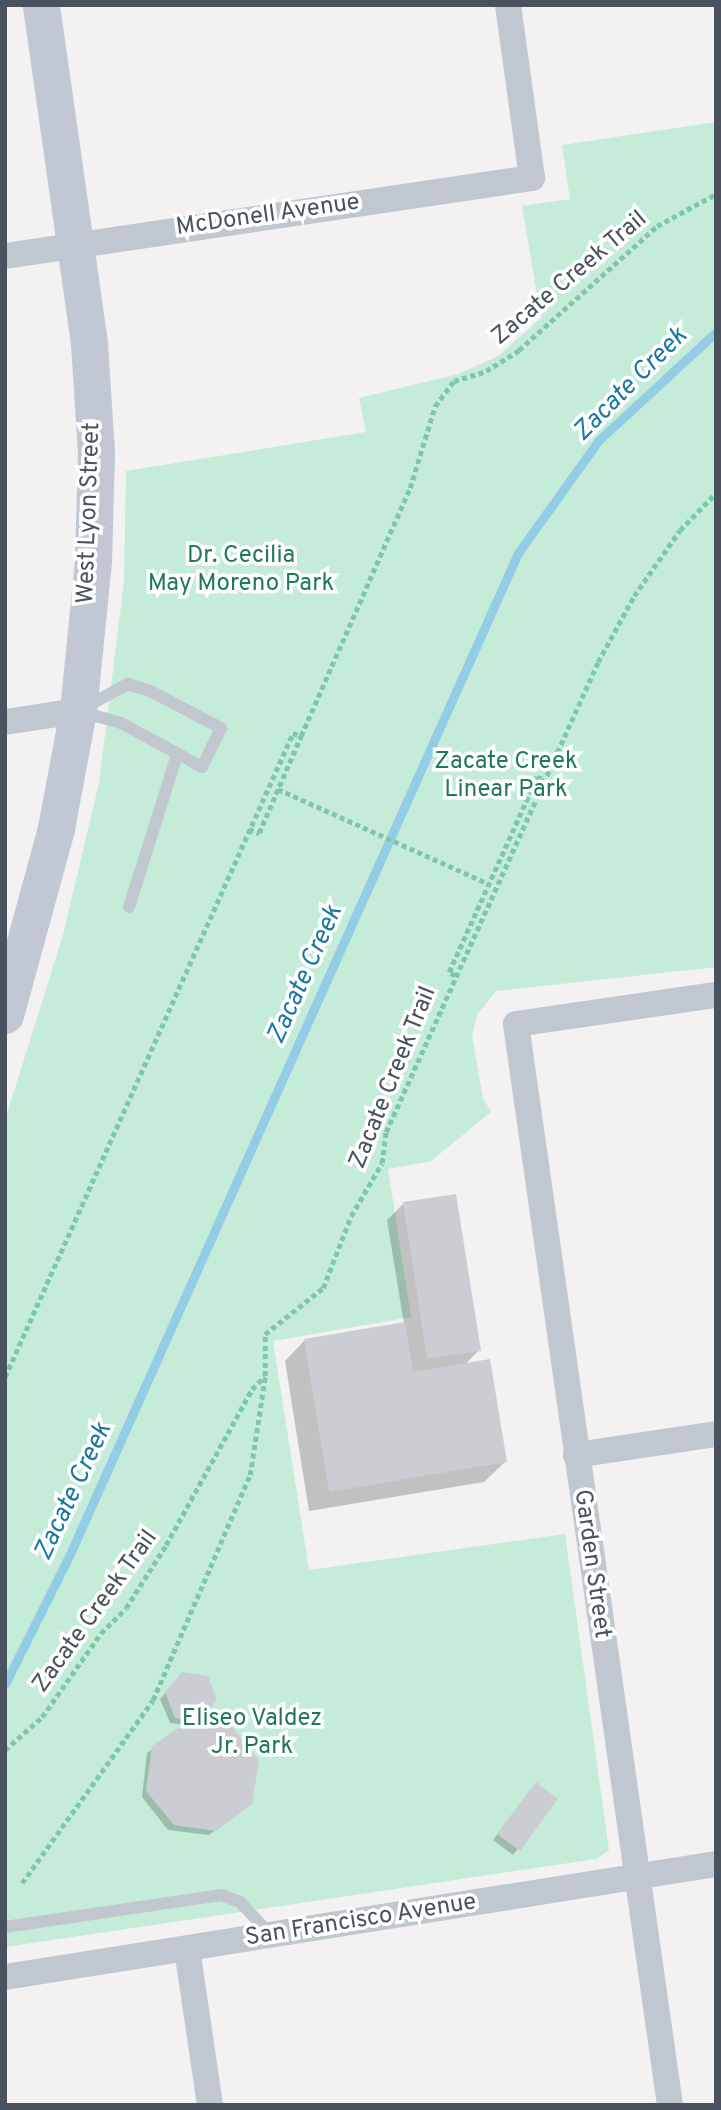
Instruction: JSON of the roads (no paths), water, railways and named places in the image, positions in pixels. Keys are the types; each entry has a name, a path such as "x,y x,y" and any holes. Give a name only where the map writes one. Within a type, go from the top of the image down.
{"main road":[{"name":"West Lyon Street","path":"5,1015 56,828 78,711 93,560 96,452 78,244 41,5"}],"street":[{"name":"McDonell Avenue","path":"5,256 532,178 508,5"},
{"path":"5,722 78,711"},
{"name":"Garden Street","path":"670,2105 635,1877 516,1024 716,995"},
{"path":"576,1455 716,1434"},
{"name":"San Francisco Avenue","path":"5,1978 716,1864"},
{"path":"187,1949 211,2105"}],"lane":[{"path":"128,684 152,692 221,729 202,767 121,723 78,711 128,684"},
{"path":"129,907 177,755"},
{"path":"5,1927 221,1895 240,1902 271,1935"}],"waterway":[{"name":"Zacate Creek","path":"5,1684 70,1554 518,553 599,440 716,332"}],"park label":[{"name":"Dr. Cecilia May Moreno Park","path":"241,571"},
{"name":"Zacate Creek Linear Park","path":"506,777"},
{"name":"Eliseo Valdez Jr. Park","path":"252,1734"}]}
